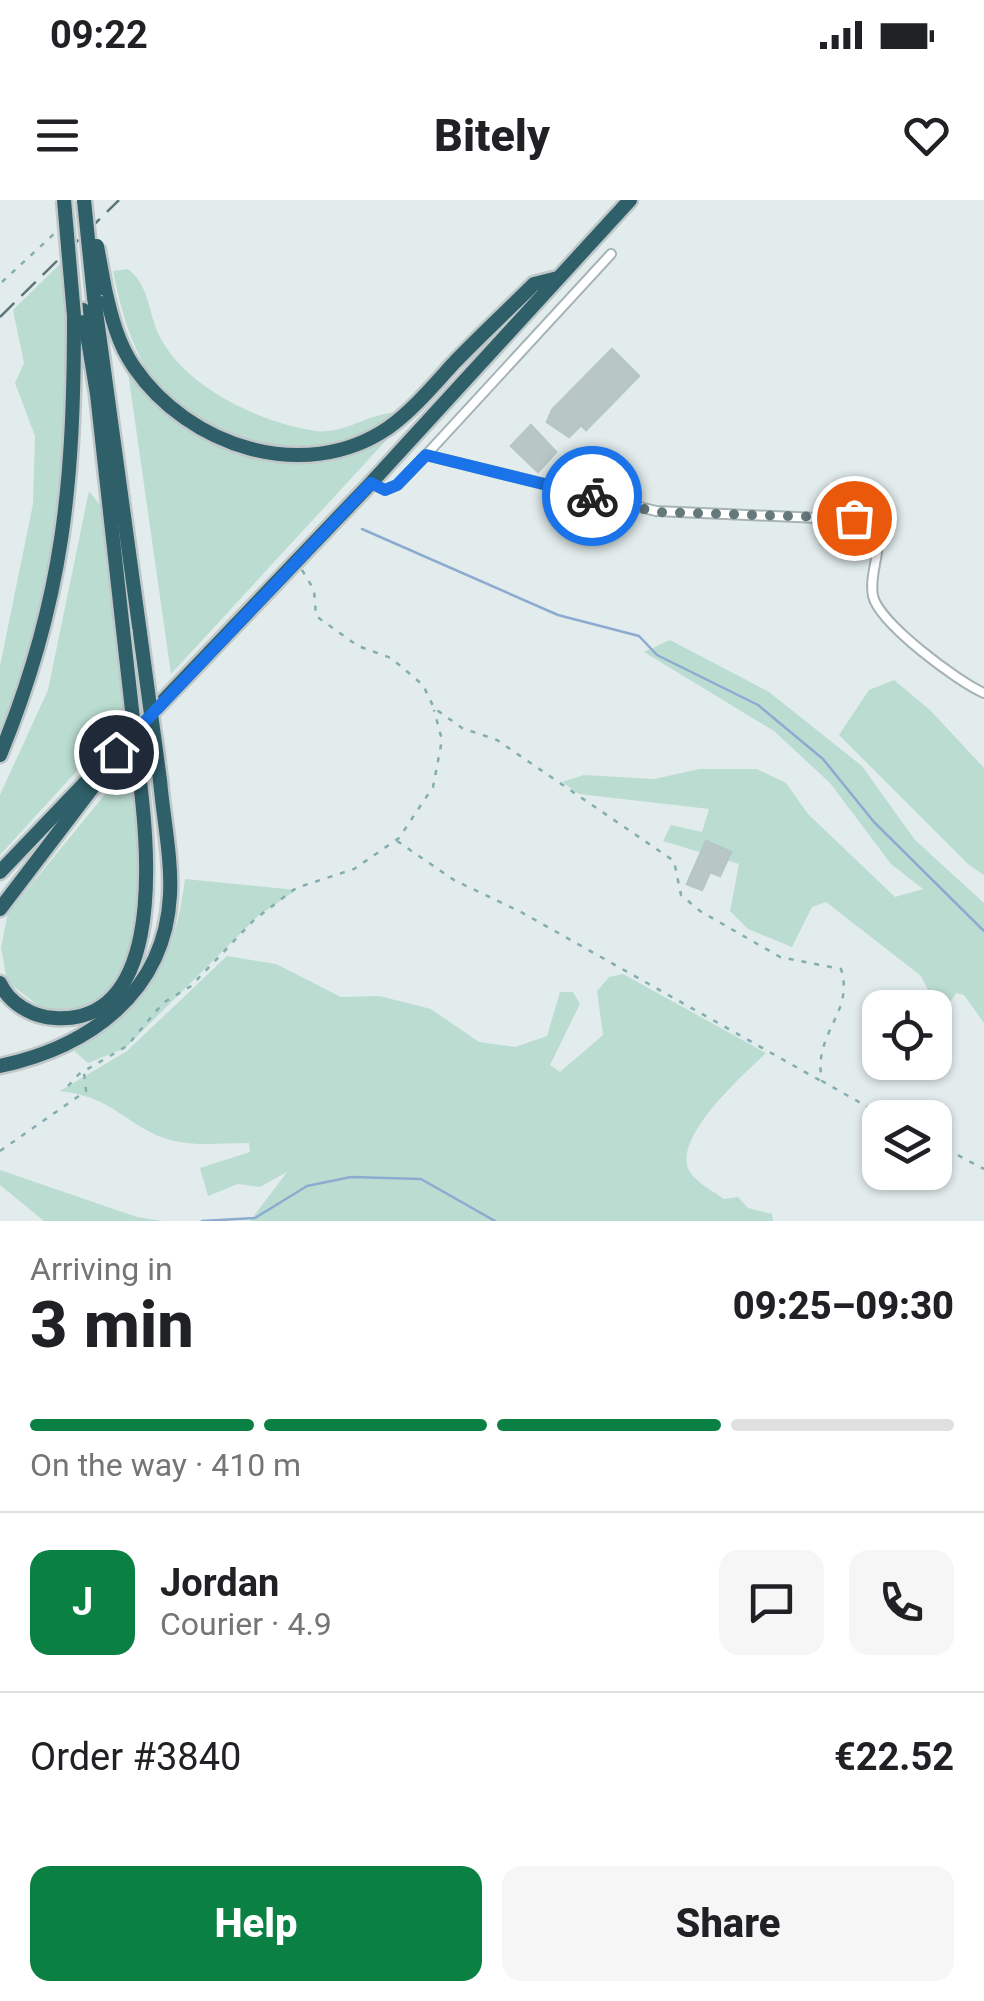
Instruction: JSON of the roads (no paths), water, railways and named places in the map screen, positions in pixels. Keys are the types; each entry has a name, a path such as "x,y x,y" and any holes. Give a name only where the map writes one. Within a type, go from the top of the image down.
{"highway":[{"path":"0,983 6,996 48,1018 77,1016 108,1000 137,952 147,912 142,799 97,394 78,313 65,200"},
{"path":"0,1066 64,1047 100,1028 132,996 164,941 170,890 160,780 87,200"},
{"path":"0,872 371,483 630,200"},
{"path":"99,293 133,366 174,412 225,441 259,452 310,455 352,446 388,428 534,284 559,278"},
{"path":"0,755 29,682 64,536 72,463 78,313"},
{"path":"0,909 22,875 95,787 116,752"}],"street":[{"path":"371,483 385,490 397,485 612,254"},
{"path":"426,455 656,512 863,520 878,534 873,599 881,611 924,651 984,693"}],"waterway":[{"path":"362,529 558,615 639,636 657,655 758,705 823,759 874,822 984,931"},
{"path":"202,1221 255,1218 307,1186 351,1177 421,1179 495,1221"}],"railway":[{"path":"0,317 119,200"}]}
